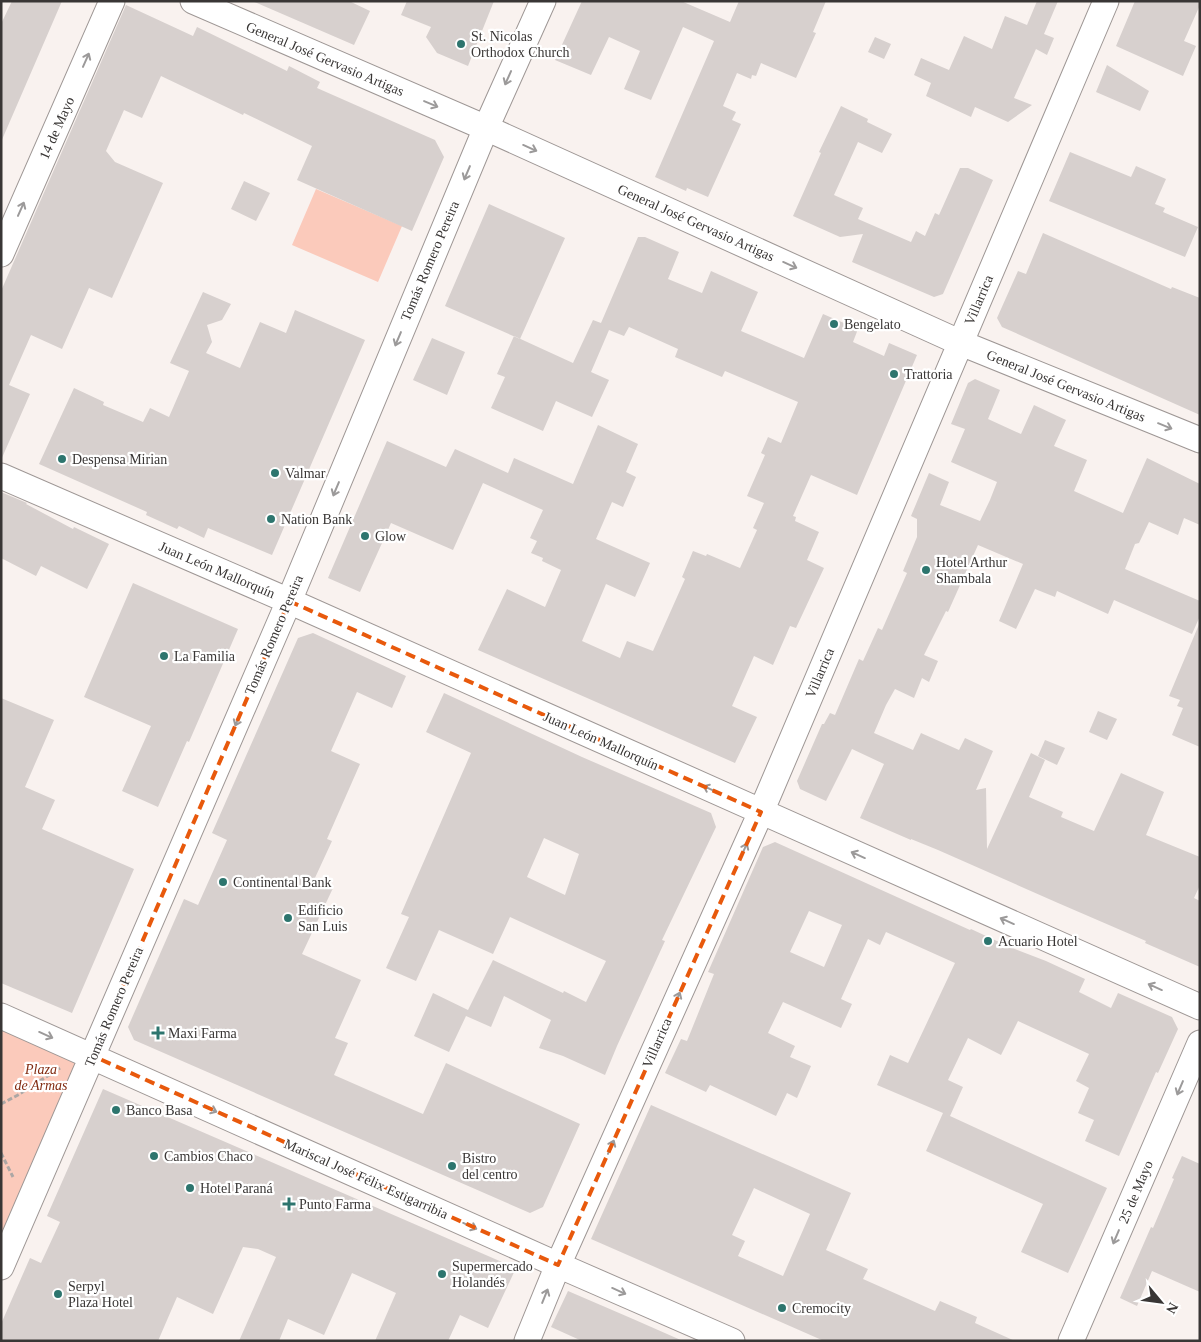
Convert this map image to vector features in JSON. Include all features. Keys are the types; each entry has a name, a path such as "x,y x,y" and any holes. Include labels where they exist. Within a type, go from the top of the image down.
{"street":[{"name":"14 de Mayo","path":"1,254 112,1"},
{"name":"General José Gervasio Artigas","path":"193,1 486,128 961,343 1200,440"},
{"name":"Tomás Romero Pereira","path":"1,1267 289,601 486,128 543,1"},
{"name":"Villarrica","path":"527,1341 558,1265 761,812 1106,1"},
{"name":"Juan León Mallorquín","path":"1,476 289,601 1200,1007"},
{"name":"Mariscal José Félix Estigarribia","path":"1,1016 732,1341"},
{"name":"25 de Mayo","path":"1071,1341 1200,1043"}],"path":[{"path":"1,1104 62,1066"},
{"path":"1,1153 16,1183"}],"highlighted area":[{"path":"289,601 761,812 558,1265 93,1056"}],"green space":[{"path":"316,189 402,226 378,282 292,245"},
{"name":"Plaza de Armas","path":"1,1016 93,1056 1,1267"}],"building":[{"path":"12,1 62,1 1,142 1,24"},
{"path":"252,1 349,1 370,11 354,45"},
{"path":"407,1 494,1 468,66 437,53 426,37 431,27 401,15"},
{"path":"582,1 681,1 730,22 739,1 826,1 813,32 816,33 796,78 761,63 756,76 752,75 751,79 737,73 723,106 736,112 732,120 741,124 708,197 687,188 686,191 655,177 714,41 683,27 651,100 624,89 640,51 609,37 591,75 555,60"},
{"path":"1037,1 1058,1 1044,34 1054,38 1047,55 1036,49 1014,98 1032,105 1008,122 975,107 971,117 926,96 931,83 914,75 921,58 949,70 964,36 992,49 1005,16 1027,25"},
{"path":"1135,1 1200,1 1184,41 1196,46 1183,76 1116,46"},
{"path":"126,5 193,36 197,27 287,71 289,66 320,82 317,88 435,140 444,157 412,231 297,180 312,146 161,76 142,118 124,110 106,151 115,162 163,183 112,298 89,288 62,349 31,335 9,385 30,394 1,460 1,291"},
{"path":"875,37 891,44 884,59 868,52"},
{"path":"1107,65 1149,91 1140,111 1096,92"},
{"path":"841,106 868,119 867,122 892,134 882,153 858,142 834,195 863,208 858,219 911,242 916,231 925,236 935,213 939,215 960,168 968,168 993,180 943,294 934,297 852,262 863,234 840,237 793,216 821,153 819,152"},
{"path":"1070,152 1131,177 1136,166 1166,179 1155,204 1165,208 1163,212 1198,227 1185,257 1049,201"},
{"path":"244,181 270,193 256,221 231,209"},
{"path":"489,204 565,238 520,339 445,306"},
{"path":"1043,233 1171,289 1172,287 1200,298 1200,415 1002,327 997,318 1018,271 1026,274"},
{"path":"638,237 645,237 679,252 668,279 702,293 711,271 758,292 741,331 804,358 823,314 858,329 853,342 884,356 889,343 917,355 857,495 811,475 793,516 796,517 795,521 819,532 807,560 824,568 796,628 790,626 773,665 754,656 732,706 757,717 735,763 478,650 507,589 545,607 561,570 542,561 543,558 531,553 537,541 530,538 543,510 483,483 453,550 391,523 360,592 328,578 387,441 446,467 455,449 508,473 514,458 573,484 598,425 638,444 626,472 636,477 623,507 612,502 596,539 650,563 635,597 606,584 582,641 620,658 627,641 653,651 685,579 682,577 693,551 706,556 707,554 740,568 757,530 753,528 764,503 747,496 765,455 761,453 768,437 781,443 798,402 725,371 722,377 675,357 678,349 629,327 624,336 609,330 591,372 609,380 592,417 556,401 543,431 491,408 505,377 497,374 514,336 573,363 593,320 601,323"},
{"path":"203,292 231,304 222,320 207,325 212,342 206,353 240,368 260,322 286,333 295,310 365,340 272,555 208,528 204,538 179,526 177,529 146,515 147,512 39,464 74,388 104,402 103,405 143,422 150,408 169,417 189,371 170,363"},
{"path":"432,338 465,352 447,395 413,380"},
{"path":"975,379 1000,390 988,419 1021,434 1034,405 1066,420 1054,446 1087,460 1074,491 1123,513 1147,458 1200,484 1200,525 1184,518 1178,535 1149,522 1139,543 1135,544 1125,569 1200,601 1200,616 1192,634 1114,600 1108,614 1057,591 1055,597 1035,589 1016,629 999,621 1023,564 978,545 948,612 946,611 924,655 938,661 929,682 922,678 914,698 895,689 874,733 913,750 921,733 959,750 965,738 993,751 976,790 986,788 987,849 1031,753 1045,760 1029,797 1063,812 1061,817 1094,831 1121,773 1164,792 1146,835 1200,857 1200,885 1194,898 1200,901 1200,967 1145,943 1146,941 860,818 884,764 852,749 826,801 800,789 797,781 822,724 824,724 830,713 835,715 859,659 863,661 878,628 882,630 907,573 903,571 917,537 917,519 911,516 929,473 949,482 940,505 980,521 990,500 997,482 951,462 965,429 951,424 968,383"},
{"path":"1,492 27,503 73,529 74,527 109,544 87,589 41,566 36,576 1,558"},
{"name":"La Familia","path":"133,583 238,629 189,742 187,741 158,807 122,791 151,726 84,697"},
{"path":"1200,622 1200,747 1172,735 1183,708 1177,706 1180,700 1169,696"},
{"path":"313,633 406,676 392,708 357,692 331,751 360,764 327,839 332,841 314,880 333,888 302,954 361,980 335,1038 348,1043 334,1075 423,1114 446,1063 580,1124 543,1207 530,1213 134,1040 128,1027 184,899 198,905 227,840 212,833 298,638"},
{"path":"444,693 582,757 711,813 716,827 662,940 665,941 605,1075 563,1056 539,1048 551,1020 504,996 491,1027 466,1016 449,1052 414,1036 433,993 468,1010 493,960 586,1002 606,961 510,917 493,954 439,930 416,981 386,968 409,917 401,914 471,753 426,732","holes":["544,838 579,854 565,895 527,877"]},
{"path":"1,698 54,720 25,787 55,800 42,829 134,869 72,1013 1,983"},
{"path":"1098,711 1117,719 1107,740 1089,732"},
{"path":"1045,740 1065,748 1057,765 1038,756"},
{"path":"775,842 970,930 1085,979 1079,992 1111,1008 1118,993 1172,1017 1178,1029 1158,1073 1156,1072 1119,1156 1085,1141 1094,1120 1078,1113 1089,1088 1076,1081 1089,1054 1018,1021 1001,1055 968,1038 948,1080 963,1087 950,1116 1107,1188 1068,1273 1021,1252 1043,1204 926,1151 943,1113 877,1085 890,1055 908,1063 955,963 886,932 880,945 868,939 841,999 852,1004 841,1028 783,1002 768,1033 795,1046 790,1057 811,1066 797,1098 787,1093 776,1116 710,1085 706,1092 665,1073 681,1039 687,1041 714,974 708,972 763,847","holes":["809,911 842,925 824,967 790,952"]},
{"path":"103,1089 516,1268 488,1328 460,1315 448,1341 375,1341 396,1293 352,1273 324,1335 288,1319 279,1341 239,1341 276,1257 258,1249 243,1247 213,1314 177,1297 158,1341 1,1341 1,1324 30,1258 41,1263 60,1222 47,1216"},
{"path":"651,1105 851,1193 826,1250 868,1269 863,1279 935,1311 940,1301 977,1317 975,1323 1015,1341 824,1341 591,1239","holes":["754,1188 810,1214 783,1276 738,1256 745,1241 732,1235"]},
{"path":"1182,1156 1200,1164 1200,1292 1152,1271 1137,1306 1120,1298 1151,1227 1153,1228"},
{"path":"568,1291 683,1341 582,1341 551,1327"}],"place":[{"name":"St. Nicolas Orthodox Church","path":"461,44"},
{"name":"Bengelato","path":"834,324"},
{"name":"Trattoria","path":"894,374"},
{"name":"Despensa Mirian","path":"62,459"},
{"name":"Valmar","path":"275,473"},
{"name":"Nation Bank","path":"271,519"},
{"name":"Glow","path":"365,536"},
{"name":"Hotel Arthur Shambala","path":"926,570"},
{"name":"La Familia","path":"164,656"},
{"name":"Continental Bank","path":"223,882"},
{"name":"Edificio San Luis","path":"288,918"},
{"name":"Acuario Hotel","path":"988,941"},
{"name":"Maxi Farma","path":"158,1033"},
{"name":"Banco Basa","path":"116,1110"},
{"name":"Cambios Chaco","path":"154,1156"},
{"name":"Bistro del centro","path":"452,1166"},
{"name":"Hotel Paraná","path":"190,1188"},
{"name":"Punto Farma","path":"289,1204"},
{"name":"Supermercado Holandés","path":"442,1274"},
{"name":"Serpyl Plaza Hotel","path":"58,1294"},
{"name":"Cremocity","path":"782,1308"}]}
